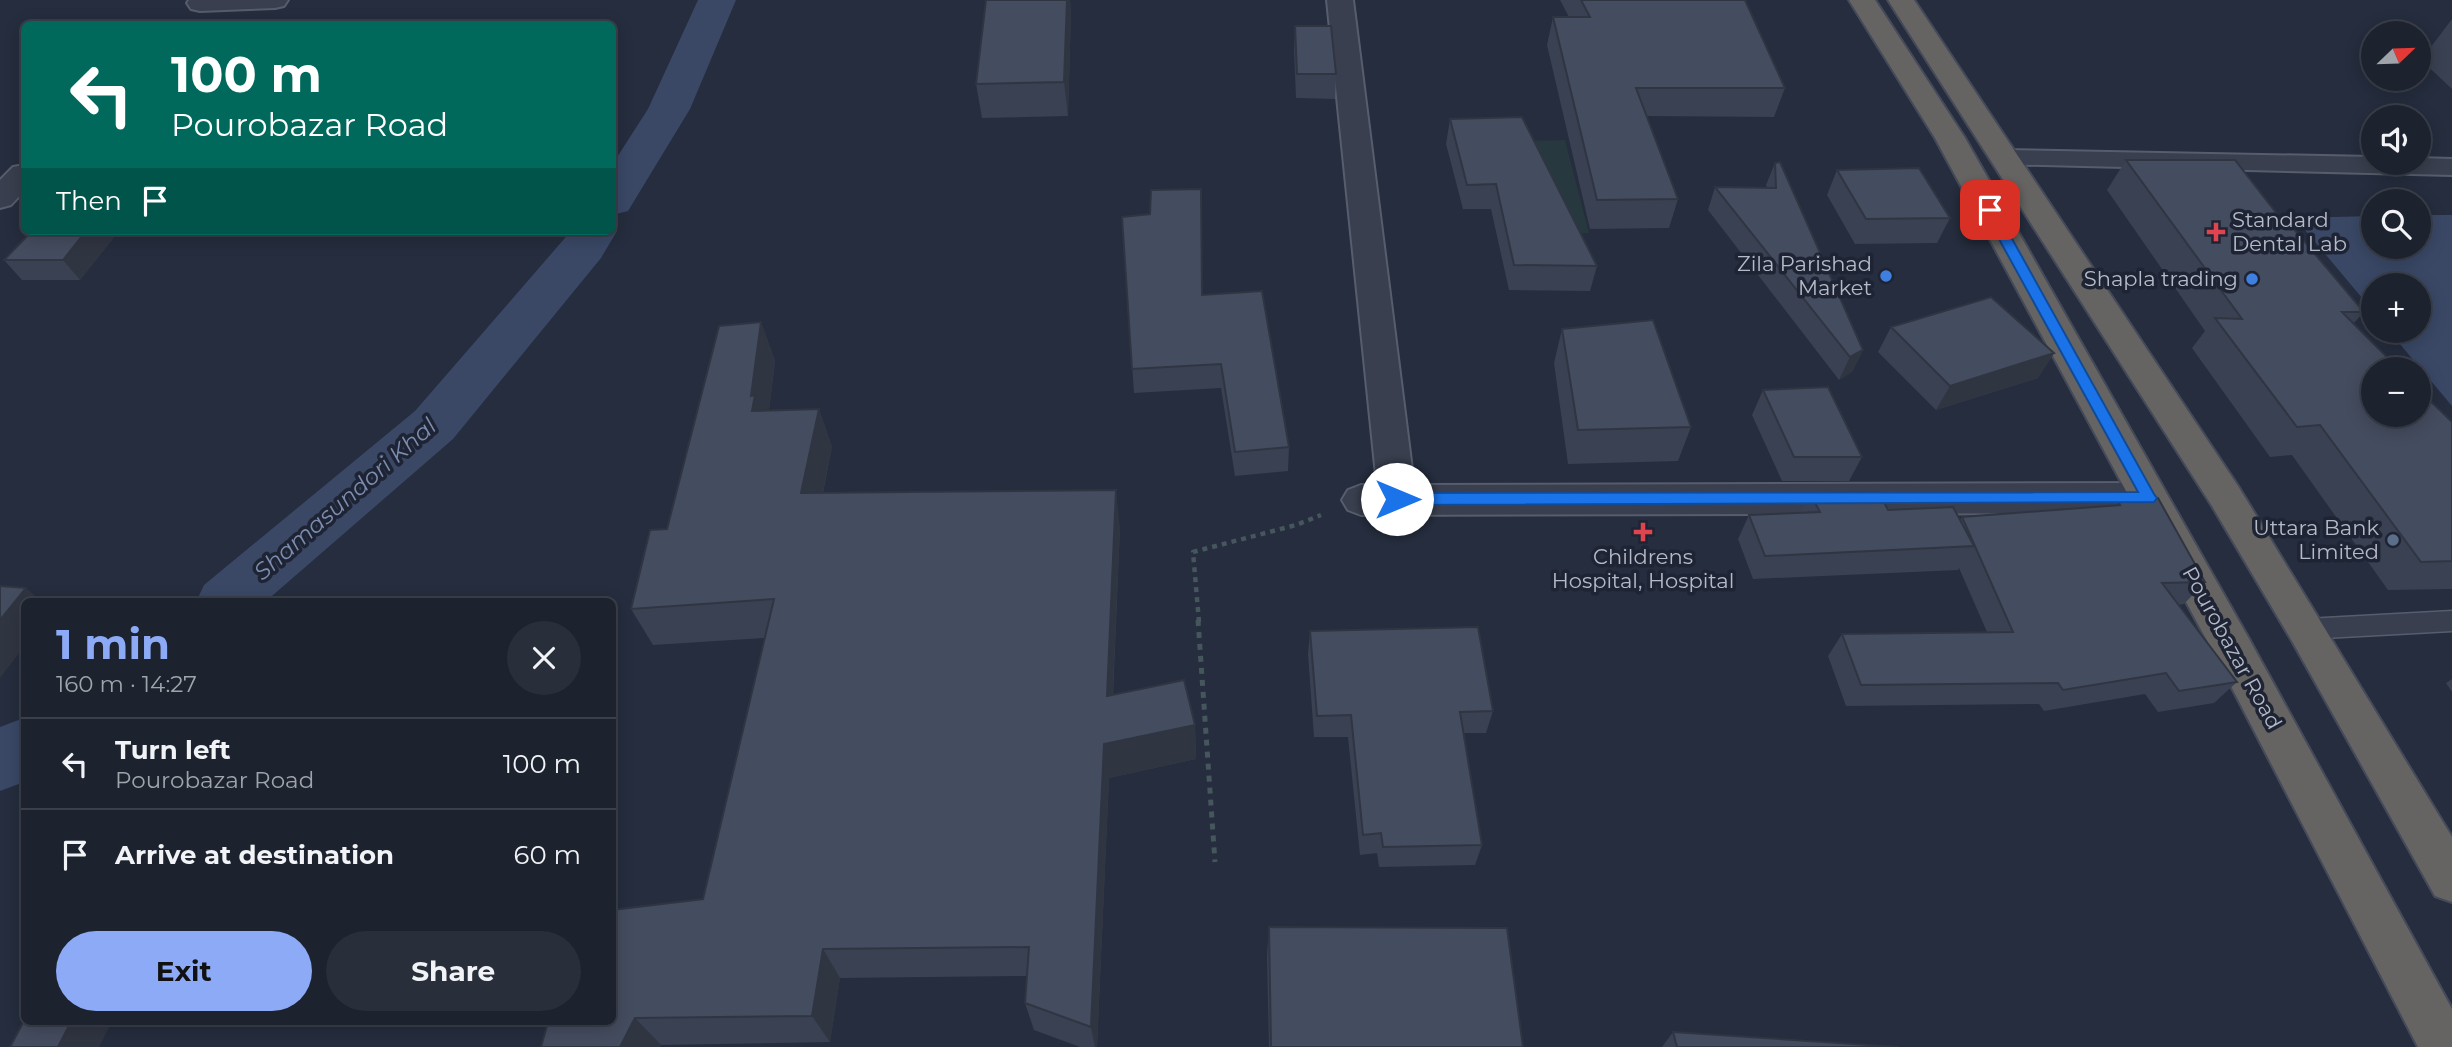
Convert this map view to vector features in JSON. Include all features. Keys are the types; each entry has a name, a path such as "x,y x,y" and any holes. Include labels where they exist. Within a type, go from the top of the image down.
{"highway":[{"name":"Pourobazar Road","path":"1862,0 1950,138 2233,649 2445,1047"},
{"path":"1901,0 2225,496 2452,880"}],"street":[{"path":"195,7 275,0"},
{"path":"1340,0 1379,500 2149,498"},
{"path":"2005,158 2452,167"},
{"path":"0,198 21,177"}],"lane":[{"path":"2306,629 2452,621"}],"path":[{"path":"1215,862 1193,552 1379,500"}],"shaded area":[{"path":"1565,140 1589,233 1543,233 1520,141"}],"water":[{"path":"2431,215 2452,215 2452,406 2431,381 2431,357 2411,357 2399,343 2431,343 2431,273 2361,273 2361,297 2295,218 2361,216 2361,259 2431,259"}],"building":[{"path":"986,0 1067,0 1064,82 976,84"},
{"path":"1581,0 1745,0 1785,88 1636,88 1678,199 1597,200 1553,17 1590,17"},
{"path":"1295,26 1331,26 1336,74 1297,74"},
{"path":"1522,117 1597,266 1514,265 1496,184 1467,185 1450,119"},
{"path":"2126,160 2235,160 2288,228 2293,228 2361,308 2361,312 2342,312 2361,331 2361,343 2373,343 2387,357 2361,357 2361,427 2431,427 2431,402 2452,422 2452,561 2421,562 2320,425 2297,427 2215,318 2242,319"},
{"path":"1780,162 1863,350 1850,357 1715,187 1776,188 1775,163"},
{"path":"1919,168 1950,218 1866,219 1837,170"},
{"path":"1201,189 1202,295 1262,291 1289,447 1235,452 1221,364 1132,369 1122,217 1150,214 1151,190"},
{"path":"28,235 83,235 63,260 4,260"},
{"path":"1991,297 2054,353 1950,386 1891,327"},
{"path":"1653,320 1691,427 1578,430 1562,329"},
{"path":"761,322 751,396 755,395 752,411 819,409 801,493 1116,490 1107,696 1184,680 1195,725 1104,744 1091,1027 1025,1003 1029,947 823,949 812,1016 635,1018 620,1047 541,1047 547,1025 616,1025 616,910 703,899 774,599 631,609 650,530 667,529 719,326"},
{"path":"1828,387 1862,457 1794,457 1763,390"},
{"path":"1879,492 1888,510 1953,507 1974,546 1765,556 1749,515 1820,512 1810,493"},
{"path":"2158,498 2205,582 2162,583 2237,682 2179,691 2166,673 2063,690 2058,683 1861,685 1842,634 2013,632 1962,517 2120,505 2117,499"},
{"path":"0,586 26,588 0,620"},
{"path":"1478,627 1493,711 1460,712 1482,845 1383,847 1381,833 1363,835 1351,715 1317,716 1310,631"},
{"path":"1269,927 1507,928 1523,1047 1271,1047"},
{"path":"22,1025 69,1025 58,1047 10,1047"},
{"path":"1673,1032 1899,1047 1677,1047"}],"waterway":[{"name":"Shamasundori Khal","path":"616,195 669,109 717,0"},
{"name":"Shamasundori Khal","path":"230,598 434,425 592,235"},
{"name":"Shamasundori Khal","path":"0,763 21,748"}],"place":[{"name":"Standard Dental Lab","path":"2216,232"},
{"name":"Zila Parishad Market","path":"1886,276"},
{"name":"Shapla trading","path":"2252,279"},
{"name":"Childrens Hospital, Hospital","path":"1643,532"},
{"name":"Uttara Bank Limited","path":"2393,540"}],"route":[{"path":"1397,499 2149,498 1990,210"}]}
